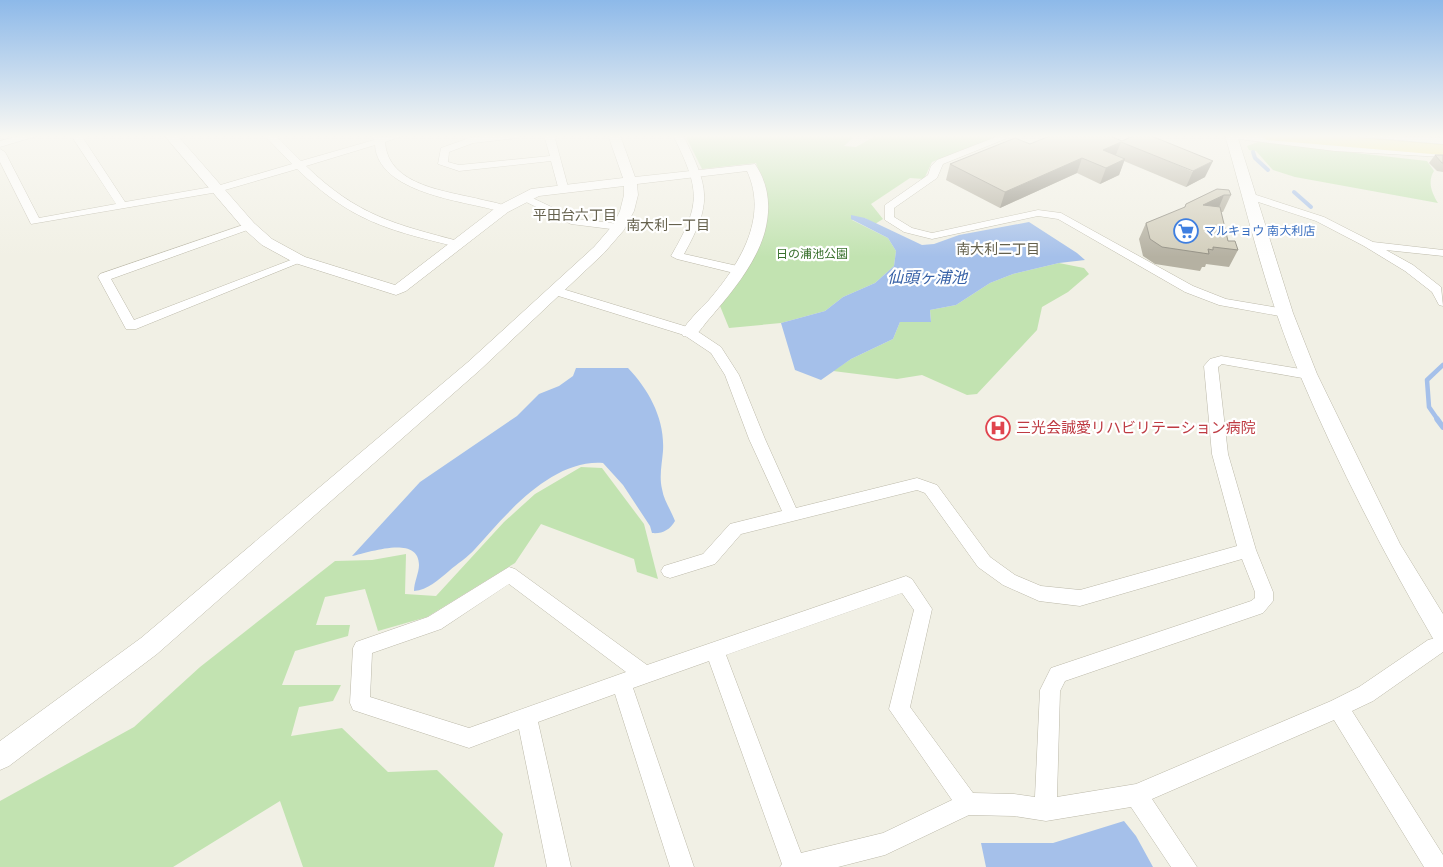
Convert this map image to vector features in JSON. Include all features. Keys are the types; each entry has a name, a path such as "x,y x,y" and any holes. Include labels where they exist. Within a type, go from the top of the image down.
{"street":[{"path":"12,175 35,222 218,190 266,175"},
{"path":"102,175 123,207"},
{"path":"205,175 250,226 267,242 300,260 396,290 503,209 536,192 563,187 676,175"},
{"path":"313,175 355,210 388,225 458,244"},
{"path":"399,175 408,182 503,209"},
{"path":"559,175 563,187"},
{"path":"0,757 149,646 474,366 556,291 599,250 619,227 627,211 630,195 628,175"},
{"path":"697,175 702,204 692,231 678,256 738,270"},
{"path":"690,332 749,255 761,220 761,191 755,175"},
{"path":"933,175 889,207 888,218 908,230 932,236 1038,213 1051,213 1061,216 1197,292 1224,302 1285,313"},
{"path":"1241,175 1285,313 1308,374 1392,549 1443,635"},
{"path":"1247,195 1320,219 1368,244 1409,268 1437,290 1443,302"},
{"path":"524,197 575,222 619,227"},
{"path":"250,226 104,278 131,326 300,260"},
{"path":"1368,244 1443,253"},
{"path":"556,291 690,332 704,340 725,361 792,516"},
{"path":"1046,810 1050,690 1058,674 1257,607 1264,602 1264,592 1247,550 1220,454 1211,366 1221,360 1308,374"},
{"path":"670,571 709,559 736,530 917,484 924,485 930,489 984,562 996,572 1023,588 1059,597 1080,598 1247,550"},
{"path":"643,674 509,574 434,623 363,648 360,703 469,738 622,684 643,674 906,584 923,609 899,709 968,804"},
{"path":"715,650 793,867 885,844 968,804 1014,805 1046,810 1136,795 1338,708 1366,694 1435,646 1443,644"},
{"path":"622,684 682,867"},
{"path":"1338,708 1437,867"},
{"path":"527,716 559,867"},
{"path":"1136,795 1185,867"}],"green space":[{"name":"日の浦池公園","path":"761,175 926,175 924,179 910,178 871,204 883,219 875,224 865,218 852,220 888,238 896,251 894,266 875,283 843,297 825,311 781,323 729,328 720,306 744,272 766,189"},
{"path":"1290,175 1432,175 1432,191 1438,203"},
{"path":"1059,263 1084,268 1089,274 1068,292 1042,307 1037,330 977,394 967,395 922,375 897,379 833,371 851,359 893,339 900,322 931,321 930,310 956,305 990,283 1013,274"},
{"path":"581,467 602,468 644,524 658,579 637,572 634,559 541,524 515,563 427,617 378,631 365,589 325,597 316,625 350,625 348,636 295,651 282,685 341,685 333,701 299,707 291,736 342,728 388,772 437,770 503,834 494,867 303,867 280,801 173,867 0,867 0,801 134,727 200,667 335,561 372,560 406,554 405,594 436,596 504,522 535,494"}],"water":[{"name":"仙頭ヶ浦池","path":"851,215 865,218 922,245 934,244 959,235 1029,222 1085,260 1059,263 1013,274 990,283 956,305 930,310 931,322 900,322 893,339 851,359 821,380 795,370 781,323 825,311 843,297 875,283 894,266 896,251 888,238 851,219"},
{"path":"576,368 628,368 649,395 658,416 663,439 662,489 664,498 675,521 668,529 659,533 652,533 650,526 623,485 603,463 584,464 548,479 532,491 501,520 469,555 424,589 414,591 419,565 417,556 411,550 402,548 380,549 352,556 420,482 517,416 539,394 559,386 573,376"},
{"path":"1124,821 1136,836 1153,867 986,867 981,843 1053,843"}],"building":[{"path":"973,175 1042,175 1005,192"},
{"path":"1217,189 1229,190 1231,195 1224,195 1203,205 1220,207 1228,241 1235,241 1238,250 1213,247 1213,250 1208,249 1209,254 1162,247 1150,239 1146,223 1185,207 1186,204"}],"waterway":[{"path":"1294,192 1311,207"},
{"path":"1438,420 1429,407 1427,380 1443,365"},
{"path":"1437,419 1443,427"}],"place":[{"name":"マルキョウ 南大利店","path":"1186,231"},
{"name":"三光会誠愛リハビリテーション病院","path":"998,428"}],"district":[{"name":"平田台六丁目","path":"575,215"},
{"name":"南大利一丁目","path":"668,225"},
{"name":"南大利二丁目","path":"998,249"}]}
